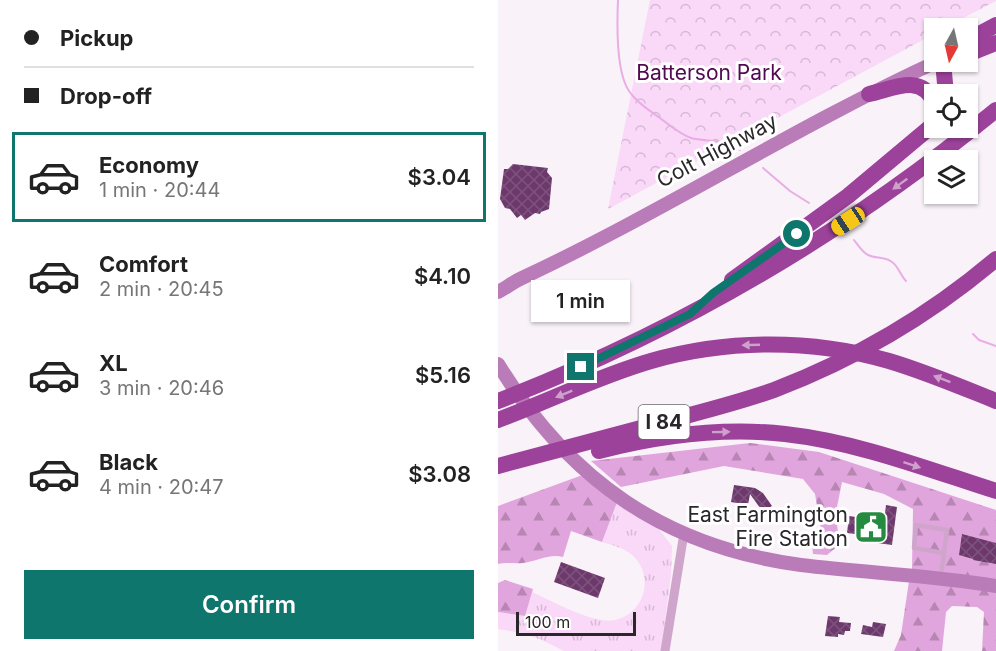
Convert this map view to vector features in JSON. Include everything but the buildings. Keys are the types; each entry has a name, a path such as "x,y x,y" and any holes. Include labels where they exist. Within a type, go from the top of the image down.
{"highway":[{"path":"978,35 996,25"},
{"path":"978,50 996,43"},
{"path":"869,94 914,84 924,90"},
{"path":"498,401 597,360 690,314 772,269 858,214 924,167 996,110"},
{"path":"690,314 713,293 848,196 924,133"},
{"name":"I 84","path":"498,467 739,402 826,368 891,334 935,306 996,259"},
{"path":"935,306 996,270"},
{"path":"498,420 648,362 694,351 745,345 796,345 857,353 908,367 996,401"},
{"path":"498,467 566,458 673,436 719,432 760,432 850,446 996,491"}],"main road":[{"name":"Colt Highway","path":"498,292 587,247 869,94 924,68"},
{"name":"Colt Highway","path":"498,284 519,280"},
{"path":"502,369 547,432 588,473 633,507 684,533 724,548 781,561 996,586"}],"street":[{"path":"665,651 684,533"}],"lane":[{"path":"941,579 947,530 916,525 914,548 944,553"}],"green space":[{"name":"Batterson Park","path":"650,0 996,0 963,18 924,18 924,39 608,209"},
{"path":"750,443 819,452 996,510 996,580 912,569 913,509 884,494 842,482 836,512 839,545 827,555 813,554 812,545 822,535 815,494 803,479 724,466 621,487 591,461"},
{"path":"588,473 619,497 602,542 571,531 563,557 553,556 523,563 498,564 498,506"},
{"path":"619,497 647,514 672,546 671,575 661,651 564,651 521,633 498,629 498,612 525,616 532,592 585,616 607,621 626,616 634,610 644,592 643,572 631,554 602,542"},
{"path":"505,580 533,589 525,616 498,612 498,583"},
{"path":"909,581 996,586 996,651 982,651 984,612 977,607 952,606 946,612 942,651 894,651 901,635"}],"waterway":[{"path":"618,0 620,60 625,83 632,95 647,109 687,136 722,142 740,150"},
{"path":"763,168 790,191 809,203"},
{"path":"854,240 868,255 892,262 906,281"},
{"path":"973,334 979,340 996,346"}],"place":[{"name":"East Farmington Fire Station","path":"871,527"}],"route":[{"path":"581,367 690,314 713,293 797,234"}]}
